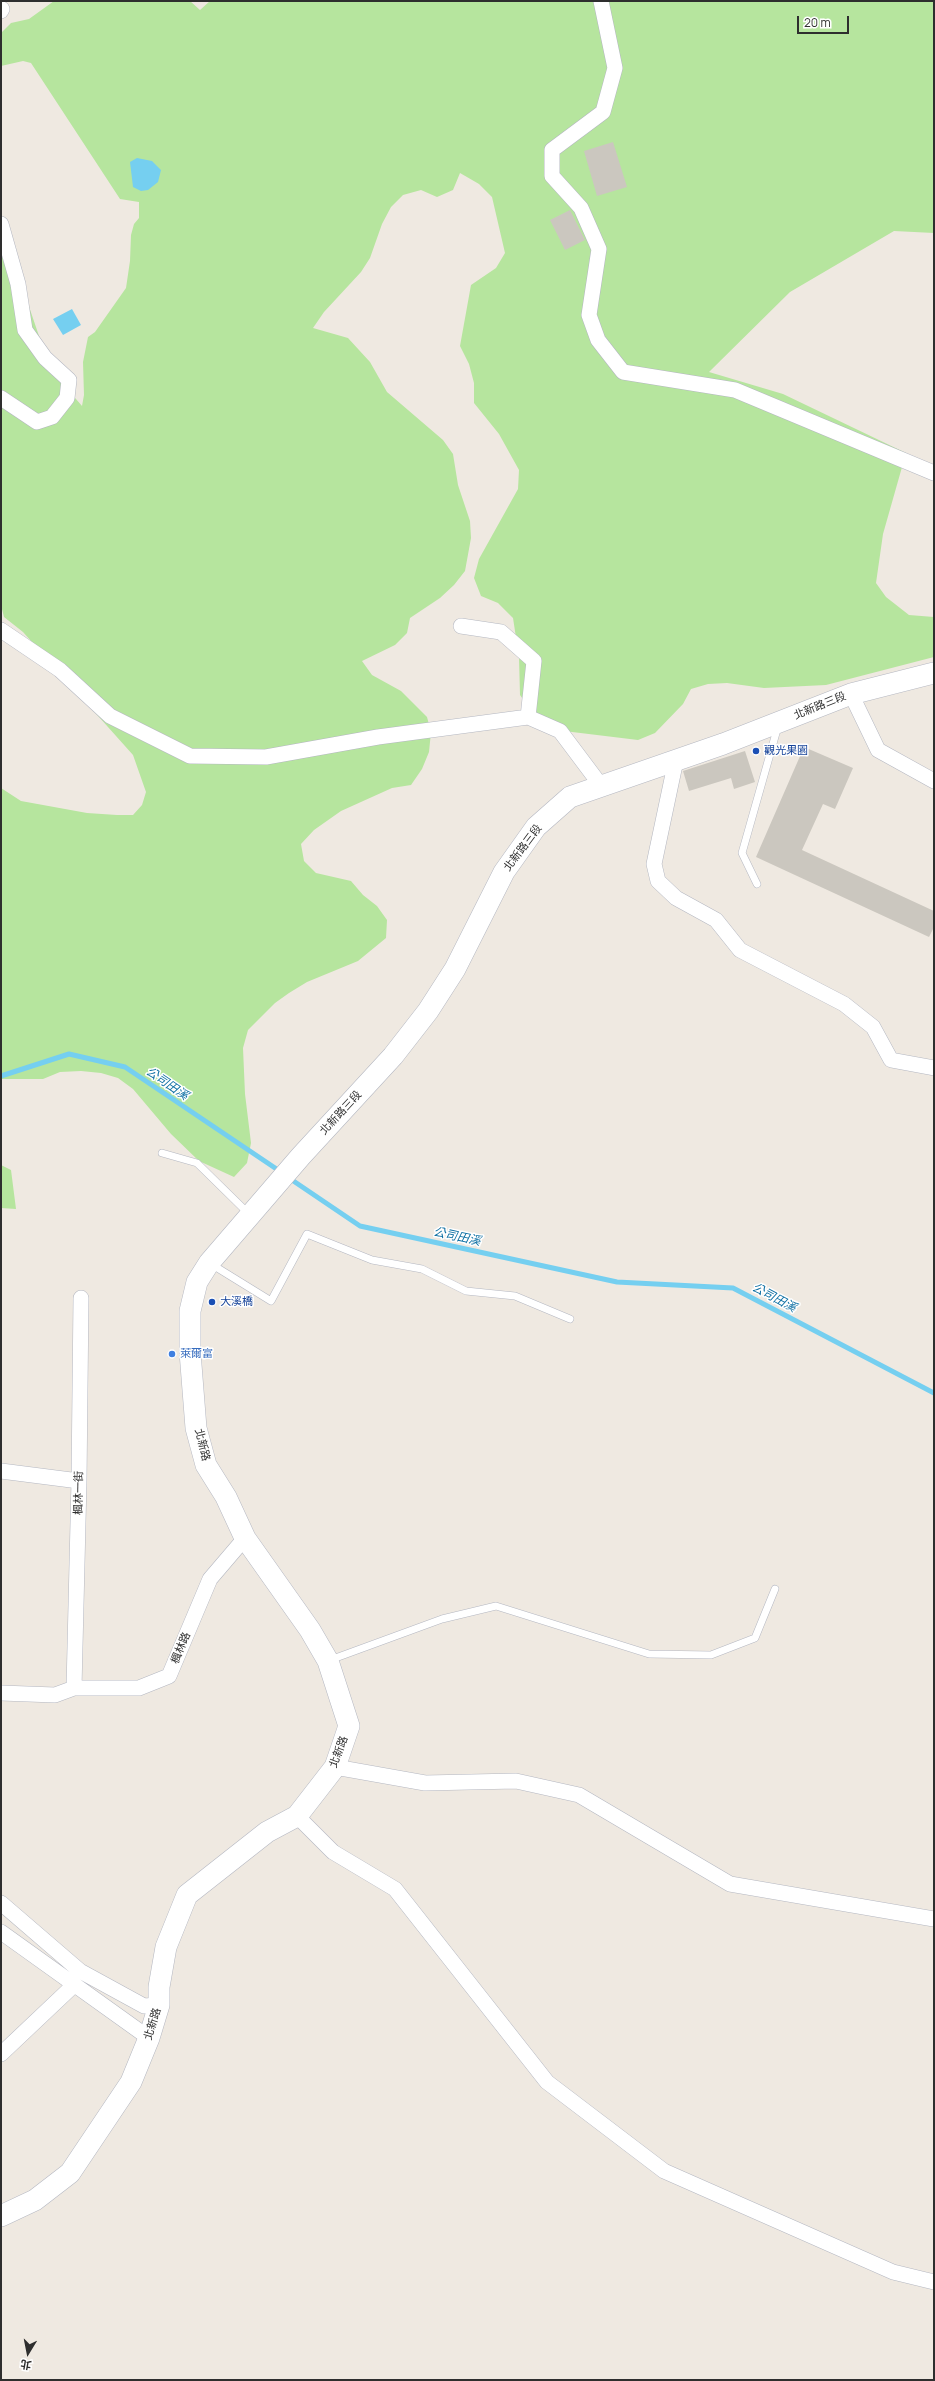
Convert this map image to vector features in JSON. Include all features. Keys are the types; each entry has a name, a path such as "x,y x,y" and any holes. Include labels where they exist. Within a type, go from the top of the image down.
{"main road":[{"name":"北新路三段","path":"268,1195 301,1156 393,1056 428,1011 455,969 504,872 536,827 570,797 676,760 851,694 934,673"},
{"name":"北新路","path":"1,2216 36,2200 70,2173 131,2082 149,2038 159,2005 166,1947 187,1895 267,1832 297,1816 335,1767 349,1726 328,1661 310,1630 245,1538 226,1497 206,1465 196,1428 190,1352 190,1311 197,1282 209,1263 268,1195"}],"street":[{"path":"602,1 615,68 602,112 552,150 552,176 581,208 599,250 589,315 598,340 623,372 735,390 934,473"},
{"path":"1,224 18,284 25,330 45,358 69,380 67,398 52,417 37,422 1,398"},
{"path":"461,626 500,632 534,661 528,717"},
{"path":"1,630 60,670 110,716 190,756 266,756 378,737 528,717 560,732 602,786"},
{"path":"851,694 878,750 934,781"},
{"path":"676,760 654,864 658,881 676,898 716,920 740,950 844,1004 873,1027 891,1060 934,1068"},
{"name":"楓林一街","path":"74,1688 79,1481 81,1298"},
{"path":"1,1471 79,1481"},
{"name":"楓林路","path":"1,1693 55,1695 74,1688 140,1688 169,1676 210,1579 245,1538"},
{"path":"335,1767 425,1783 516,1781 579,1794 730,1884 934,1919"},
{"path":"297,1816 333,1852 395,1888 547,2082 664,2172 893,2272 934,2282"},
{"path":"1,1903 80,1971 144,2006 159,2005"},
{"path":"1,1932 149,2038"},
{"path":"1,2054 74,1985"}],"lane":[{"path":"757,884 742,853 779,722"},
{"path":"162,1153 197,1163 251,1215"},
{"path":"209,1263 271,1301 307,1234 372,1260 422,1269 466,1291 515,1296 570,1319"},
{"path":"328,1661 442,1619 496,1606 649,1654 711,1655 755,1638 775,1589"}],"green space":[{"path":"54,1 190,1 200,10 210,1 934,2 934,233 894,231 790,292 709,372 783,394 906,453 883,534 876,583 886,597 909,615 934,617 934,657 826,685 764,688 727,683 708,684 691,689 683,704 655,733 638,740 564,731 531,711 520,695 519,657 513,618 498,603 481,596 474,578 479,559 518,489 519,470 499,434 474,403 474,383 469,364 460,346 471,285 496,268 505,253 492,197 479,184 460,173 453,190 437,197 421,190 403,195 391,207 382,224 370,258 361,272 324,312 313,328 348,338 370,362 387,392 443,440 453,454 458,485 470,521 471,538 465,571 454,585 440,598 410,618 407,633 395,645 362,661 372,675 401,691 427,717 431,732 429,752 422,769 411,785 392,788 341,811 314,830 301,844 304,861 316,873 351,881 363,895 377,906 387,920 386,938 358,961 307,982 289,993 275,1003 248,1030 243,1048 245,1094 251,1143 247,1163 234,1177 199,1161 171,1134 133,1089 118,1078 101,1073 81,1071 60,1072 43,1079 1,1079 1,788 21,801 87,813 117,815 133,815 142,805 146,792 133,755 23,632 4,617 1,605 1,224 39,336 64,385 82,406 84,395 83,362 88,337 95,332 126,288 130,261 131,235 134,224 139,218 139,202 120,199 31,63 23,61 1,66 1,33 11,23 29,19"},
{"path":"1,1165 11,1170 16,1209 1,1208"}],"water":[{"path":"137,158 152,161 161,170 158,182 148,190 141,191 133,187 130,162"},
{"path":"72,309 81,325 63,335 53,319"}],"building":[{"path":"613,142 627,187 597,196 584,151"},
{"path":"570,210 585,240 565,250 550,220"},
{"path":"804,747 853,768 835,809 823,804 802,850 934,911 934,927 929,937 756,857"},
{"path":"745,751 755,782 734,789 731,778 689,791 683,771"}],"waterway":[{"name":"公司田溪","path":"1,1076 69,1054 125,1067 281,1172"},
{"name":"公司田溪","path":"289,1178 360,1226 617,1282 733,1288 934,1393"}],"place":[{"name":"觀光果園","path":"756,751"},
{"name":"大溪橋","path":"212,1302"},
{"name":"萊爾富","path":"172,1354"}]}
